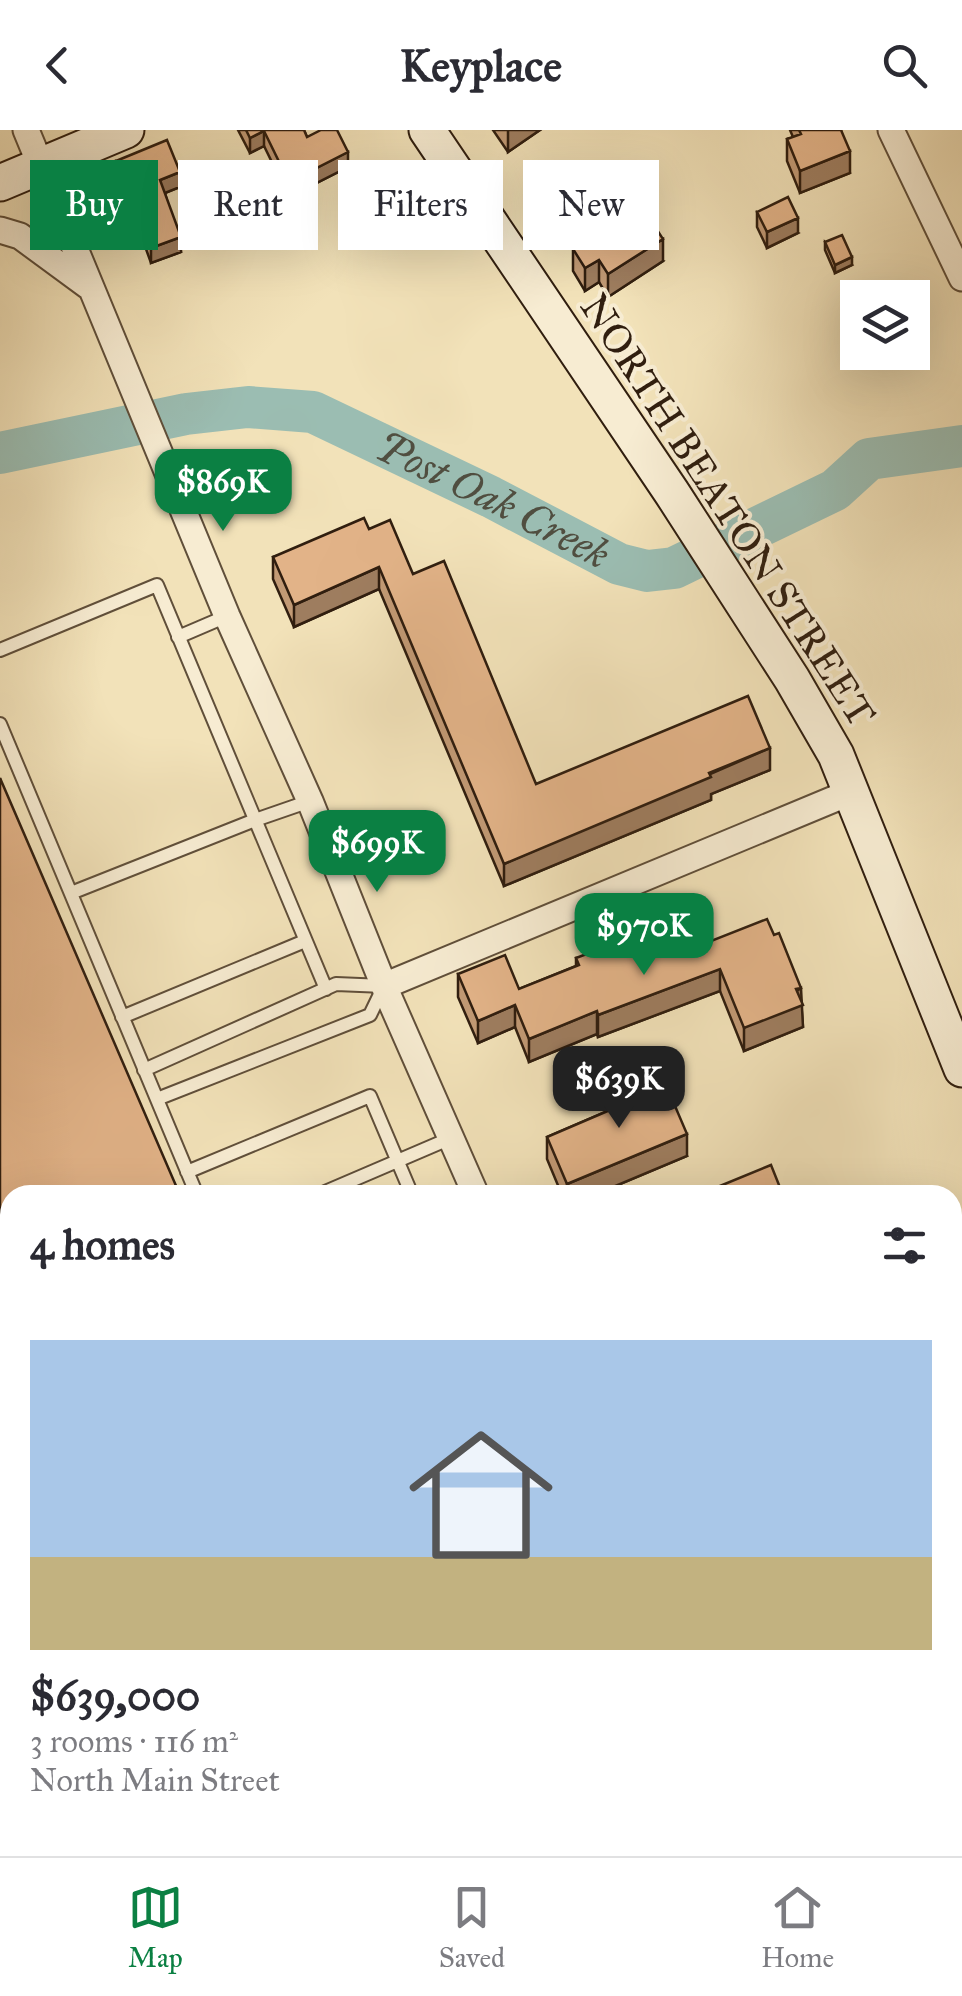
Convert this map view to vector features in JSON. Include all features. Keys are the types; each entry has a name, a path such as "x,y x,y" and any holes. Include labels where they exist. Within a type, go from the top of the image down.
{"main road":[{"path":"56,160 126,130"},
{"name":"NORTH BEATON STREET","path":"428,130 672,494 792,679 836,755 962,1069"},
{"path":"0,183 30,171"}],"street":[{"path":"26,130 39,160"},
{"path":"891,130 962,278"},
{"path":"0,230 20,236 90,288"},
{"path":"75,250 227,616 310,801 384,986 472,1185"},
{"path":"384,986 851,792"}],"lane":[{"path":"0,650 157,585 326,989"},
{"path":"178,637 227,616"},
{"path":"0,724 193,1185"},
{"path":"71,893 310,801"},
{"path":"122,1017 306,942"},
{"path":"144,1070 336,984 384,986 370,1015 157,1100"},
{"path":"187,1172 370,1096 408,1185"},
{"path":"341,1185 451,1138"}],"building":[{"path":"246,130 304,130 307,137 321,130 337,130 348,152 318,167 318,160 278,160 264,131 250,138"},
{"path":"799,130 841,130 850,151 800,171 787,139 801,134"},
{"path":"167,140 178,173 160,180 178,238 158,245 158,160 118,160"},
{"path":"788,197 798,218 767,232 757,212"},
{"path":"842,235 852,257 835,265 825,242"},
{"path":"574,250 646,250 608,274 599,260 585,268"},
{"path":"364,518 369,529 390,520 413,574 444,561 536,784 748,696 770,748 504,864 379,567 294,605 273,557"},
{"path":"0,778 176,1185 0,1185"},
{"path":"679,919 691,949 767,919 774,935 779,933 801,988 796,989 803,1005 744,1028 720,969 529,1039 515,1005 478,1021 458,974 505,955 519,989 579,965 576,958"},
{"path":"660,1071 687,1134 567,1184 547,1137 638,1098 631,1082"},
{"path":"771,1165 779,1185 722,1185"}],"waterway":[{"name":"Post Oak Creek","path":"0,453 186,414 248,407 313,412 491,497 619,564 647,571 674,568 835,490 869,459 962,446"}]}
